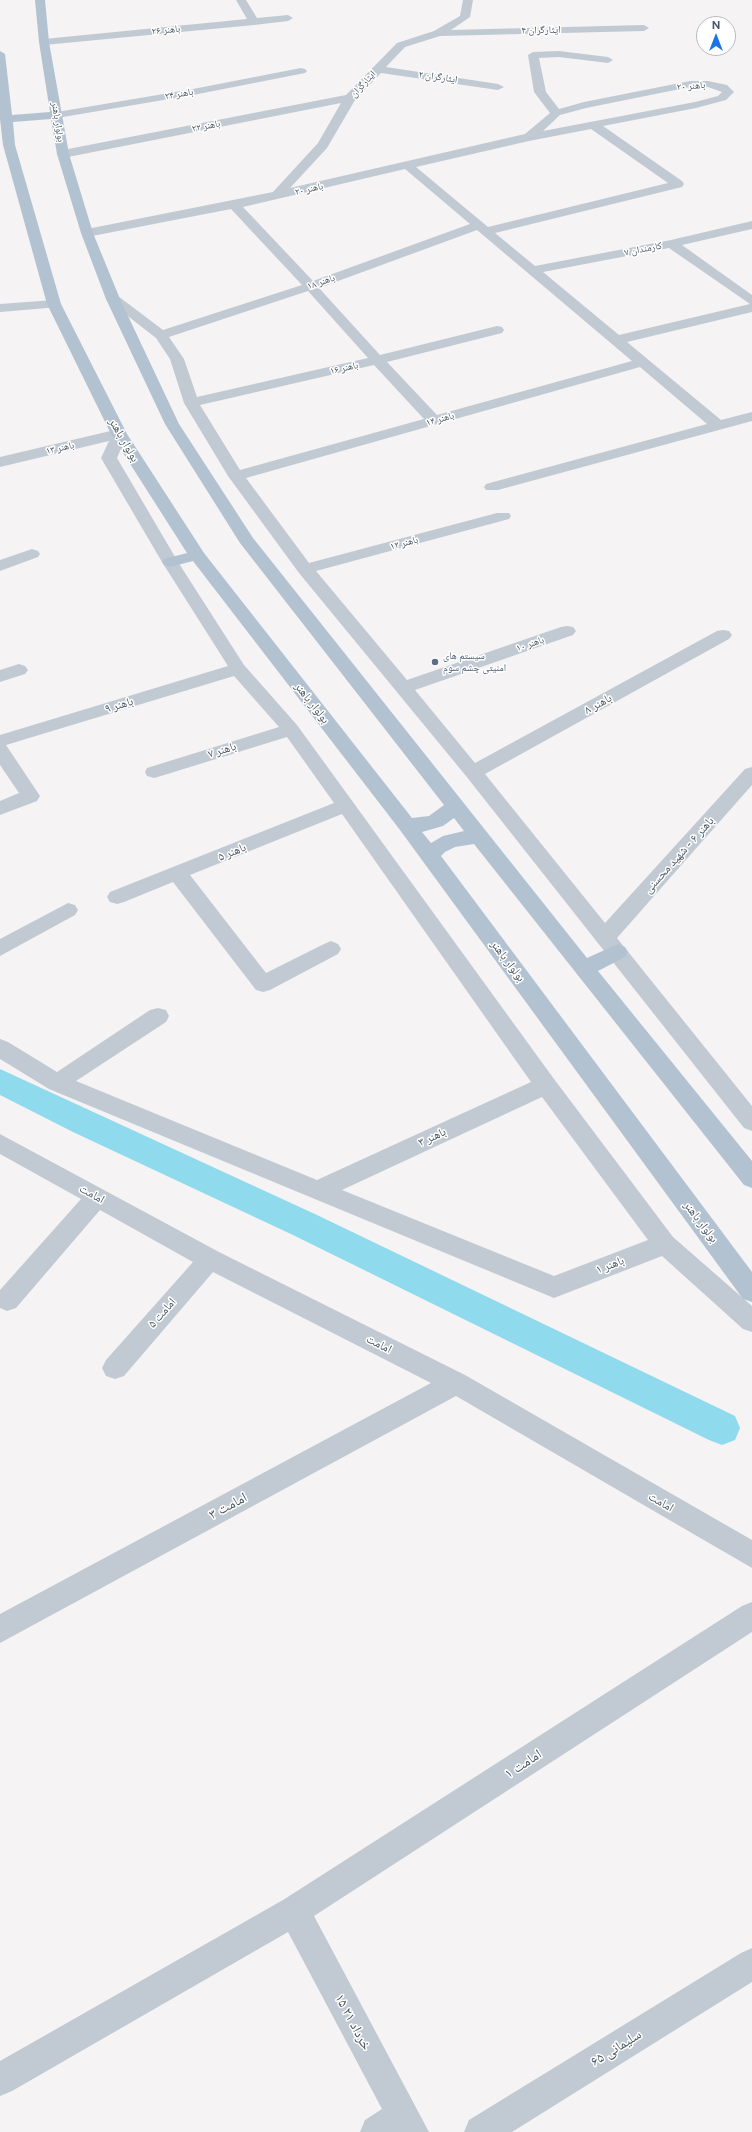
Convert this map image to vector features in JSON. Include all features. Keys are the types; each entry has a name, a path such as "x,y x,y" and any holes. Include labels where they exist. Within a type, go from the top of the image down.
{"main road":[{"name":"بولوار باهنر","path":"40,0 44,42 63,154 87,233 113,299 172,424 246,540 479,837 752,1178"},
{"name":"بولوار باهنر","path":"0,54 6,119 5,146 54,304 119,434 197,555 407,824 752,1291"},
{"path":"6,119 57,115"},
{"path":"170,562 197,555"},
{"path":"407,824 422,824 436,821 447,814 454,805"},
{"path":"430,856 438,847 450,841 479,837"},
{"path":"585,968 618,952"}],"street":[{"path":"241,0 254,22"},
{"name":"ایثارگران","path":"276,196 324,145 350,98 378,68 402,45 438,33 466,17 468,0"},
{"name":"باهنر ۲۶","path":"44,42 288,18"},
{"name":"ایثارگران ۴","path":"438,33 644,28"},
{"path":"556,113 540,92 533,55 559,54 608,60"},
{"name":"ایثارگران ۲","path":"378,68 498,86"},
{"name":"باهنر ۲۴","path":"57,115 193,92 301,71"},
{"name":"باهنر ۲۰","path":"87,233 234,206 529,137 716,100 722,98 728,92 723,87 708,84 690,84 584,105 556,113 529,137"},
{"name":"باهنر ۲۲","path":"63,154 350,98"},
{"name":"باهنر ۱۸","path":"161,335 483,228 678,184 593,125"},
{"path":"408,166 718,425"},
{"path":"234,206 350,328 377,360 434,420"},
{"name":"کارمندان ۷","path":"532,270 671,244 752,225"},
{"path":"671,244 752,301"},
{"path":"113,299 161,335 177,359 191,403 236,476 305,569 606,936 752,1122"},
{"path":"0,308 54,304"},
{"path":"618,340 752,308"},
{"name":"باهنر ۱۶","path":"191,403 377,360 497,330"},
{"name":"باهنر ۱۴","path":"236,476 643,362"},
{"path":"492,487 752,416"},
{"path":"119,434 109,458 170,562 238,669 291,729 546,1085 665,1244 752,1321"},
{"name":"باهنر ۱۳","path":"0,462 119,434"},
{"name":"باهنر ۱۲","path":"305,569 503,516"},
{"path":"0,566 32,554"},
{"name":"باهنر ۱۰","path":"403,688 568,631"},
{"name":"باهنر ۸","path":"473,772 723,635"},
{"name":"باهنر ۹","path":"0,741 238,669"},
{"path":"0,676 19,670"},
{"name":"باهنر ۷","path":"154,772 291,729"},
{"path":"0,750 30,796 0,808"},
{"name":"باهنر ۶ - شهید محسنی","path":"606,936 746,792 752,773"},
{"name":"باهنر ۵","path":"117,897 178,874 346,805"},
{"path":"178,874 264,984 331,950"},
{"path":"0,948 68,910"},
{"path":"57,1082 158,1016"},
{"path":"0,1048 57,1082 318,1190"},
{"name":"باهنر ۳","path":"318,1190 546,1085"},
{"name":"امامت","path":"0,1143 210,1259 456,1383 752,1555"},
{"name":"باهنر ۱","path":"318,1190 554,1287 665,1244"},
{"path":"7,1300 97,1197"},
{"name":"امامت ۵","path":"115,1368 210,1259"},
{"name":"امامت ۳","path":"0,1629 456,1383"},
{"name":"امامت ۱","path":"0,2079 294,1912 752,1616"},
{"name":"۱۵ خرداد ۲١","path":"294,1912 398,2126"},
{"name":"سلیمانی ۶۵","path":"481,2132 752,1964"}],"waterway":[{"path":"0,1081 84,1123 305,1225 722,1428"}],"place":[{"name":"سیستم های امنیتی چشم سوم","path":"435,662"}]}
